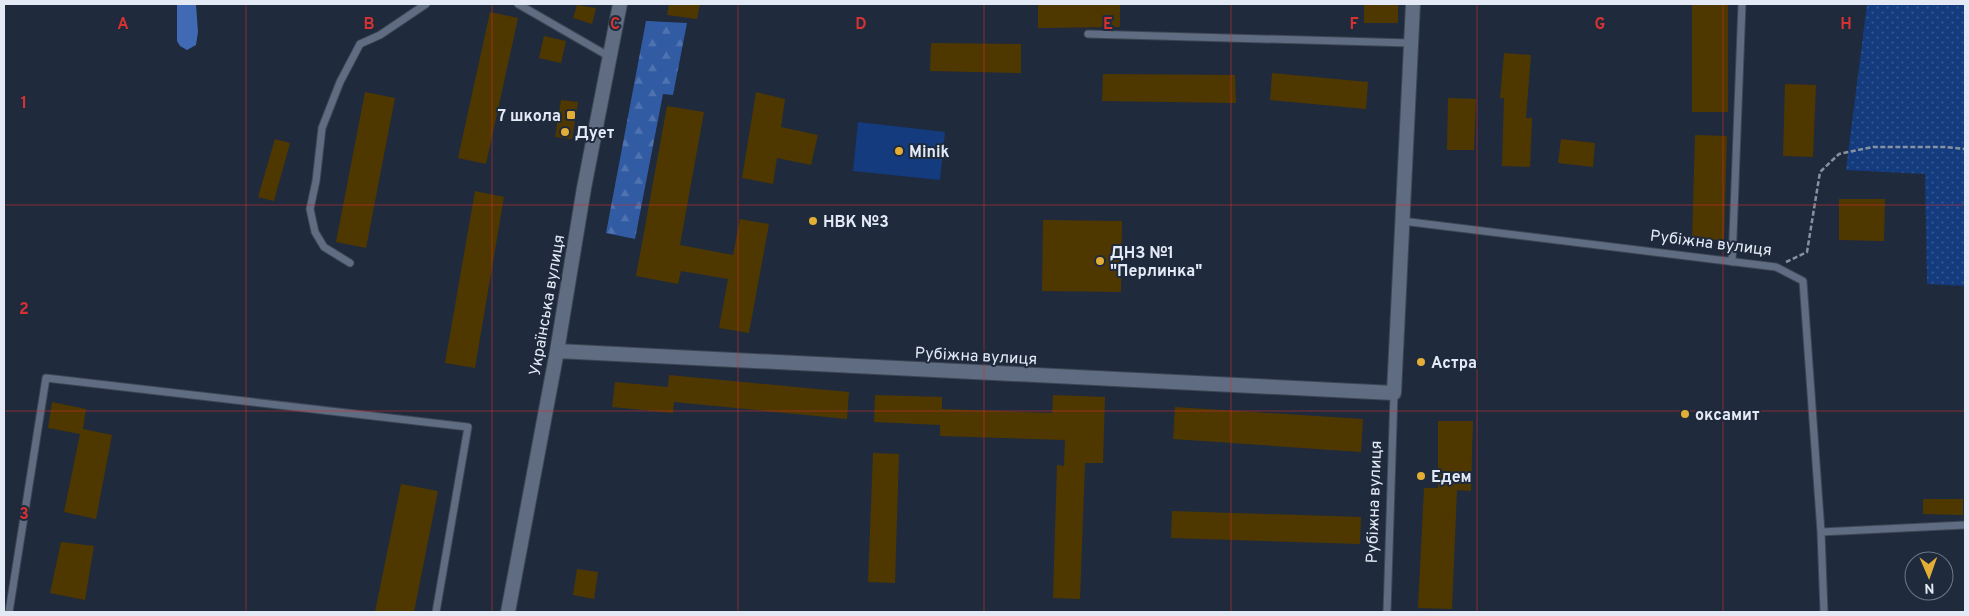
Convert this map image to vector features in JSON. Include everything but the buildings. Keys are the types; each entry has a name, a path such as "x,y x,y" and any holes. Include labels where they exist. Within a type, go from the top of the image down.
{"street":[{"name":"Українська вулиця","path":"508,612 584,188 620,4"},
{"name":"Рубіжна вулиця","path":"556,351 1394,393 1413,4"}],"lane":[{"path":"350,263 324,247 314,232 310,209 316,181 322,128 340,82 360,44 380,35 426,4"},
{"path":"518,4 610,57"},
{"path":"1732,262 1742,4"},
{"path":"1088,34 1411,43"},
{"name":"Рубіжна вулиця","path":"1402,221 1776,267 1804,281 1824,612"},
{"path":"9,612 46,378 468,427 436,612"},
{"name":"Рубіжна вулиця","path":"1387,612 1394,393"},
{"path":"1820,532 1965,525"}],"path":[{"path":"1776,267 1807,252 1820,172 1839,154 1873,147 1965,149"}],"shaded area":[{"path":"177,4 196,4 198,32 196,45 187,50 180,46 177,41"},
{"path":"1867,4 1965,4 1965,286 1927,284 1925,174 1846,170"},
{"name":"Minik","path":"858,122 945,132 940,180 853,171"}],"green space":[{"path":"646,21 687,23 673,95 663,94 635,239 606,233"}],"place":[{"name":"7 школа","path":"571,115"},
{"name":"Дует","path":"565,132"},
{"name":"Minik","path":"899,151"},
{"name":"НВК №3","path":"813,221"},
{"name":"ДНЗ №1 \"Перлинка\"","path":"1100,261"},
{"name":"Астра","path":"1421,362"},
{"name":"оксамит","path":"1685,414"},
{"name":"Едем","path":"1421,476"}]}
